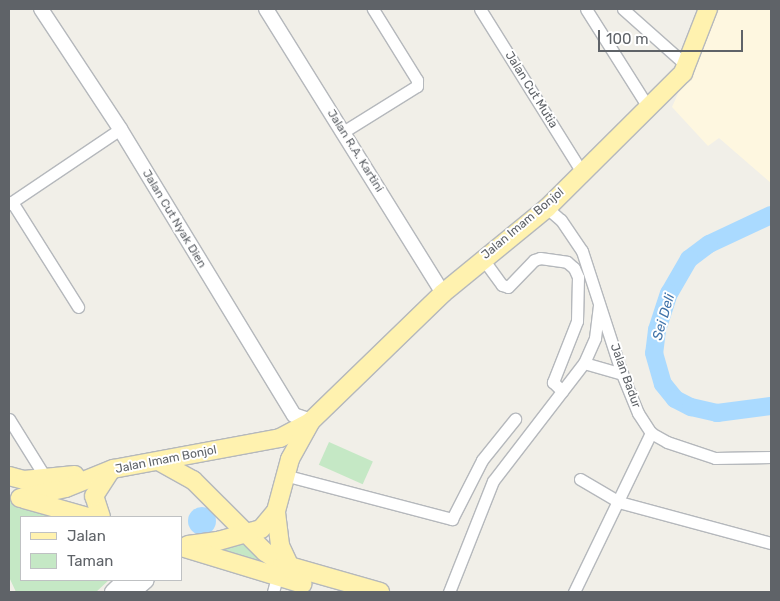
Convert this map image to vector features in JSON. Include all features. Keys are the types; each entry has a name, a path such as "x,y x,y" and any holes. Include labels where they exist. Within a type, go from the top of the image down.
{"main road":[{"name":"Jalan Imam Bonjol","path":"15,496 66,488 113,469 160,462 280,438 312,421 443,293 547,208 684,73 708,9"},
{"name":"Jalan Imam Bonjol","path":"280,579 280,545 276,511 284,475 312,421"},
{"path":"160,462 193,480 273,559 280,579"},
{"path":"9,476 24,480 47,480 113,469"},
{"path":"101,516 94,496 103,478 113,469"},
{"path":"15,496 85,516"},
{"path":"182,547 246,534 266,525 276,511"},
{"path":"182,547 280,579 334,592"},
{"path":"280,579 380,592"},
{"path":"113,592 125,581"},
{"path":"132,592 145,581"}],"street":[{"name":"Jalan Cut Nyak Dien","path":"41,9 120,129 294,415 312,421"},
{"name":"Jalan R.A. Kartini","path":"266,9 443,293"},
{"path":"343,132 416,86 417,80 373,9"},
{"name":"Jalan Cut Mutia","path":"480,9 582,172"},
{"path":"586,9 648,107"},
{"path":"623,9 686,65"},
{"path":"78,307 10,203 120,129"},
{"name":"Jalan Badur","path":"547,208 572,234 600,298 622,374 638,413 651,433"},
{"path":"483,259 502,285 508,287 534,260 540,258 567,262 574,268 578,277 577,321 553,382 562,391"},
{"path":"449,592 493,481 584,363 596,330 600,298"},
{"path":"584,363 622,374"},
{"path":"284,475 452,519 482,460 515,419"},
{"path":"9,420 47,480"},
{"path":"574,592 651,433 667,442 716,458 771,457"},
{"path":"580,479 619,502 771,542"}],"shaded area":[{"path":"715,9 771,9 771,183 719,138 708,146 672,107"}],"green space":[{"path":"329,442 373,462 363,484 319,465"},
{"path":"9,496 72,516 20,516 20,581 108,581 96,592 16,592 9,577"},
{"path":"245,538 285,572 211,548"}],"water":[{"path":"202,507 212,511 216,521 212,531 202,535 192,531 188,521 192,511"}],"waterway":[{"name":"Sei Deli","path":"771,215 709,244 689,259 669,293 657,330 654,353 663,384 675,399 691,407 717,413 771,406"}]}
